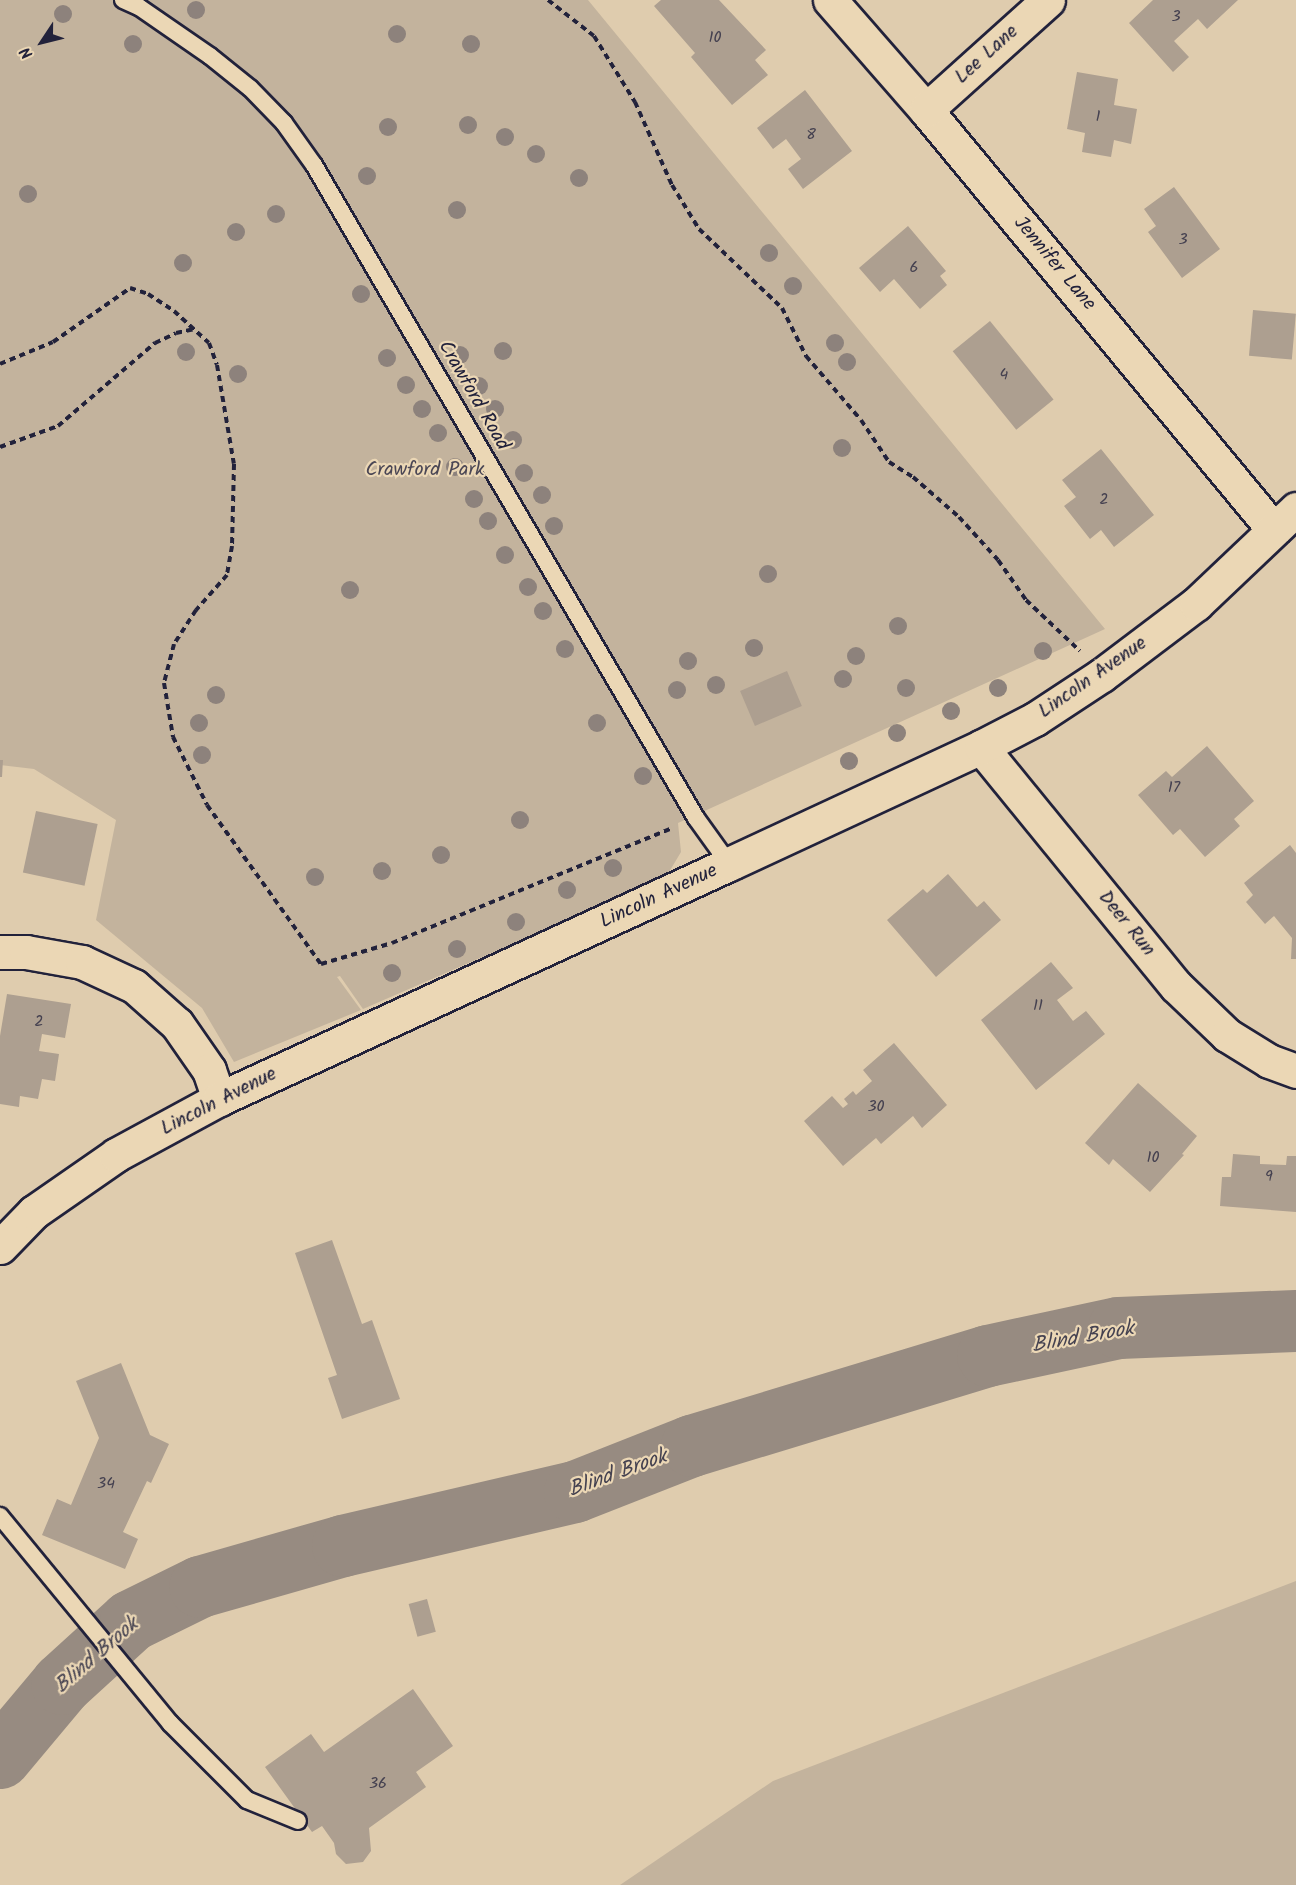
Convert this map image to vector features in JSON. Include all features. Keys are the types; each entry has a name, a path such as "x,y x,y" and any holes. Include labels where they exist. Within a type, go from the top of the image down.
{"street":[{"name":"Jennifer Lane","path":"830,0 1285,520"},
{"name":"Lee Lane","path":"926,110 1048,0"},
{"name":"Lincoln Avenue","path":"0,1247 34,1212 116,1155 219,1099 981,747 1035,719 1130,655 1196,604 1285,520"},
{"name":"Deer Run","path":"981,747 1176,986 1227,1035 1269,1061 1296,1071"},
{"path":"0,952 26,952 82,963 134,986 177,1024 209,1070 219,1099"}],"lane":[{"name":"Crawford Road","path":"123,0 139,7 210,56 250,88 284,123 314,165 696,818 729,864"},
{"path":"0,1516 171,1723 247,1800 298,1821"}],"path":[{"path":"548,0 594,36 635,102 672,185 699,229 782,308 806,356 861,420 889,462 912,477 958,517 998,560 1026,600 1083,653"},
{"path":"0,364 53,342 130,288 148,294 210,342 217,365 234,464 232,546 227,574 196,610 174,644 164,684 172,737 207,805 321,964 392,943 696,818"},
{"path":"0,447 58,426 155,343 176,333 196,329"}],"green space":[{"name":"Crawford Park","path":"0,0 588,0 1105,629 678,823 681,852 666,877 363,1009 340,976 337,977 361,1010 234,1062 202,1008 96,920 116,820 34,769 0,765"},
{"path":"1296,1581 1296,1885 620,1885 773,1781"}],"building":[{"path":"661,0 719,0 766,50 755,60 768,75 732,105 691,57 695,53 654,6"},
{"path":"1153,0 1238,0 1207,29 1198,19 1174,41 1189,57 1173,72 1129,23"},
{"path":"1077,72 1118,79 1114,105 1137,109 1131,144 1114,140 1111,157 1082,152 1085,133 1067,129"},
{"path":"805,90 852,151 803,189 788,169 801,159 786,139 773,149 757,128"},
{"path":"1174,187 1220,249 1182,278 1148,232 1156,226 1144,209"},
{"path":"908,226 946,271 940,276 947,285 920,309 894,279 880,292 859,268"},
{"path":"1253,310 1296,314 1292,360 1249,356"},
{"path":"990,321 1054,399 1016,430 953,351"},
{"path":"1101,449 1154,515 1114,547 1101,530 1090,539 1064,506 1076,497 1062,480"},
{"path":"787,671 802,706 755,726 740,691"},
{"path":"1207,746 1254,801 1234,819 1240,826 1205,857 1180,829 1173,835 1138,795 1166,771 1172,777"},
{"path":"0,760 3,760 2,777 0,777"},
{"path":"36,811 98,824 85,886 23,873"},
{"path":"1290,845 1296,853 1296,959 1291,959 1292,938 1274,916 1265,924 1246,902 1253,895 1244,883"},
{"path":"948,874 977,907 984,901 1001,920 936,977 887,920 923,889 927,893"},
{"path":"1051,962 1073,988 1057,1000 1073,1021 1086,1011 1105,1034 1036,1090 981,1020"},
{"path":"7,994 71,1004 65,1038 42,1034 39,1051 59,1054 55,1081 42,1079 38,1099 20,1096 19,1107 0,1104 0,1036"},
{"path":"894,1043 947,1105 922,1128 913,1116 881,1144 876,1138 843,1166 804,1121 832,1096 843,1108 848,1104 844,1099 853,1091 856,1095 872,1081 863,1070"},
{"path":"1138,1083 1197,1136 1182,1154 1184,1155 1150,1192 1113,1159 1109,1165 1085,1143"},
{"path":"1233,1154 1260,1156 1260,1164 1286,1165 1287,1156 1296,1156 1296,1212 1220,1206 1222,1177 1231,1177"},
{"path":"332,1240 362,1324 372,1320 400,1399 342,1419 328,1378 337,1375 295,1253"},
{"path":"121,1363 150,1435 169,1444 151,1483 147,1481 123,1532 138,1539 125,1569 42,1535 57,1499 71,1505 99,1438 76,1381"},
{"path":"427,1599 436,1632 417,1637 409,1604"},
{"path":"413,1689 453,1746 416,1772 426,1787 369,1828 371,1851 363,1862 346,1864 336,1854 334,1843 322,1826 312,1832 265,1767 311,1734 324,1752"}],"waterway":[{"name":"Blind Brook","path":"0,1758 62,1684 131,1621 200,1587 343,1546 575,1492 692,1446 988,1356 1119,1328 1296,1321"}]}
